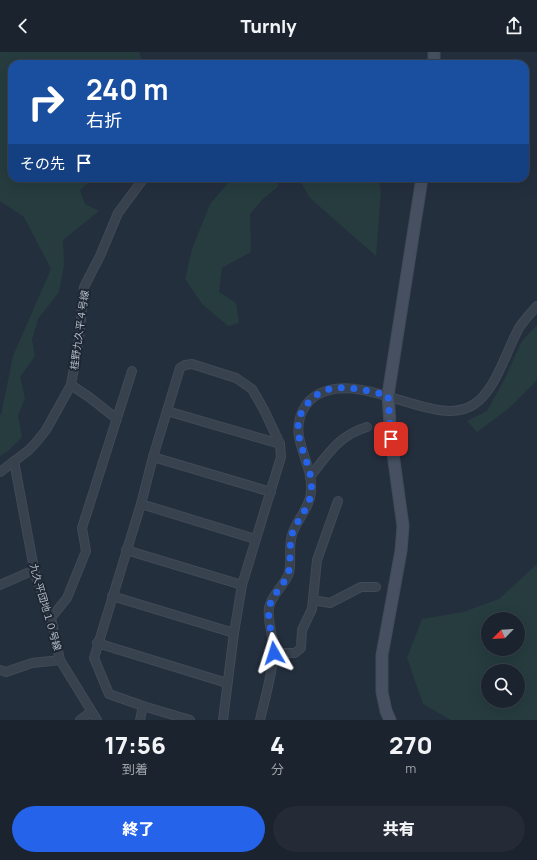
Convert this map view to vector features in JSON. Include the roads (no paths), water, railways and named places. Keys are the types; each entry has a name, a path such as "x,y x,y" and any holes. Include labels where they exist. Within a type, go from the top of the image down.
{"street":[{"name":"桂野九久平４号線","path":"0,472 30,450 46,430 71,385 79,339 84,287 100,256 118,213 141,182"},
{"path":"390,720 386,711 382,692 382,655 401,551 403,526 391,439 388,395 421,182"},
{"path":"260,720 274,653 269,620 269,607 289,572 290,544 292,535 311,493 310,477 297,429 299,418 309,401 318,394 334,388 348,388 388,395 422,406 449,412 461,411 472,406 483,398 520,327 537,306"},
{"path":"190,720 109,694 94,658 141,504 153,457 180,368 185,365 192,364 236,378 252,389 280,444 281,457 242,585 234,633 223,720"},
{"path":"50,618 67,598 86,551 82,528 132,371"},
{"path":"71,385 117,419"},
{"path":"167,411 280,444"},
{"path":"310,477 330,450 339,442 356,430 367,427"},
{"path":"153,457 271,492"},
{"name":"九久平団地１０号線","path":"14,461 34,570 50,618 60,660 97,720"},
{"path":"274,653 295,653 301,648 302,630 312,609 317,560 338,501"},
{"path":"141,504 255,539"},
{"path":"126,550 242,585"},
{"path":"0,584 34,570"},
{"path":"313,600 330,603 361,587 376,587"},
{"path":"112,596 234,633"},
{"path":"98,643 227,683"},
{"path":"0,670 6,672 32,663 60,660"},
{"path":"140,720 143,706"},
{"path":"80,720 91,712"}]}
